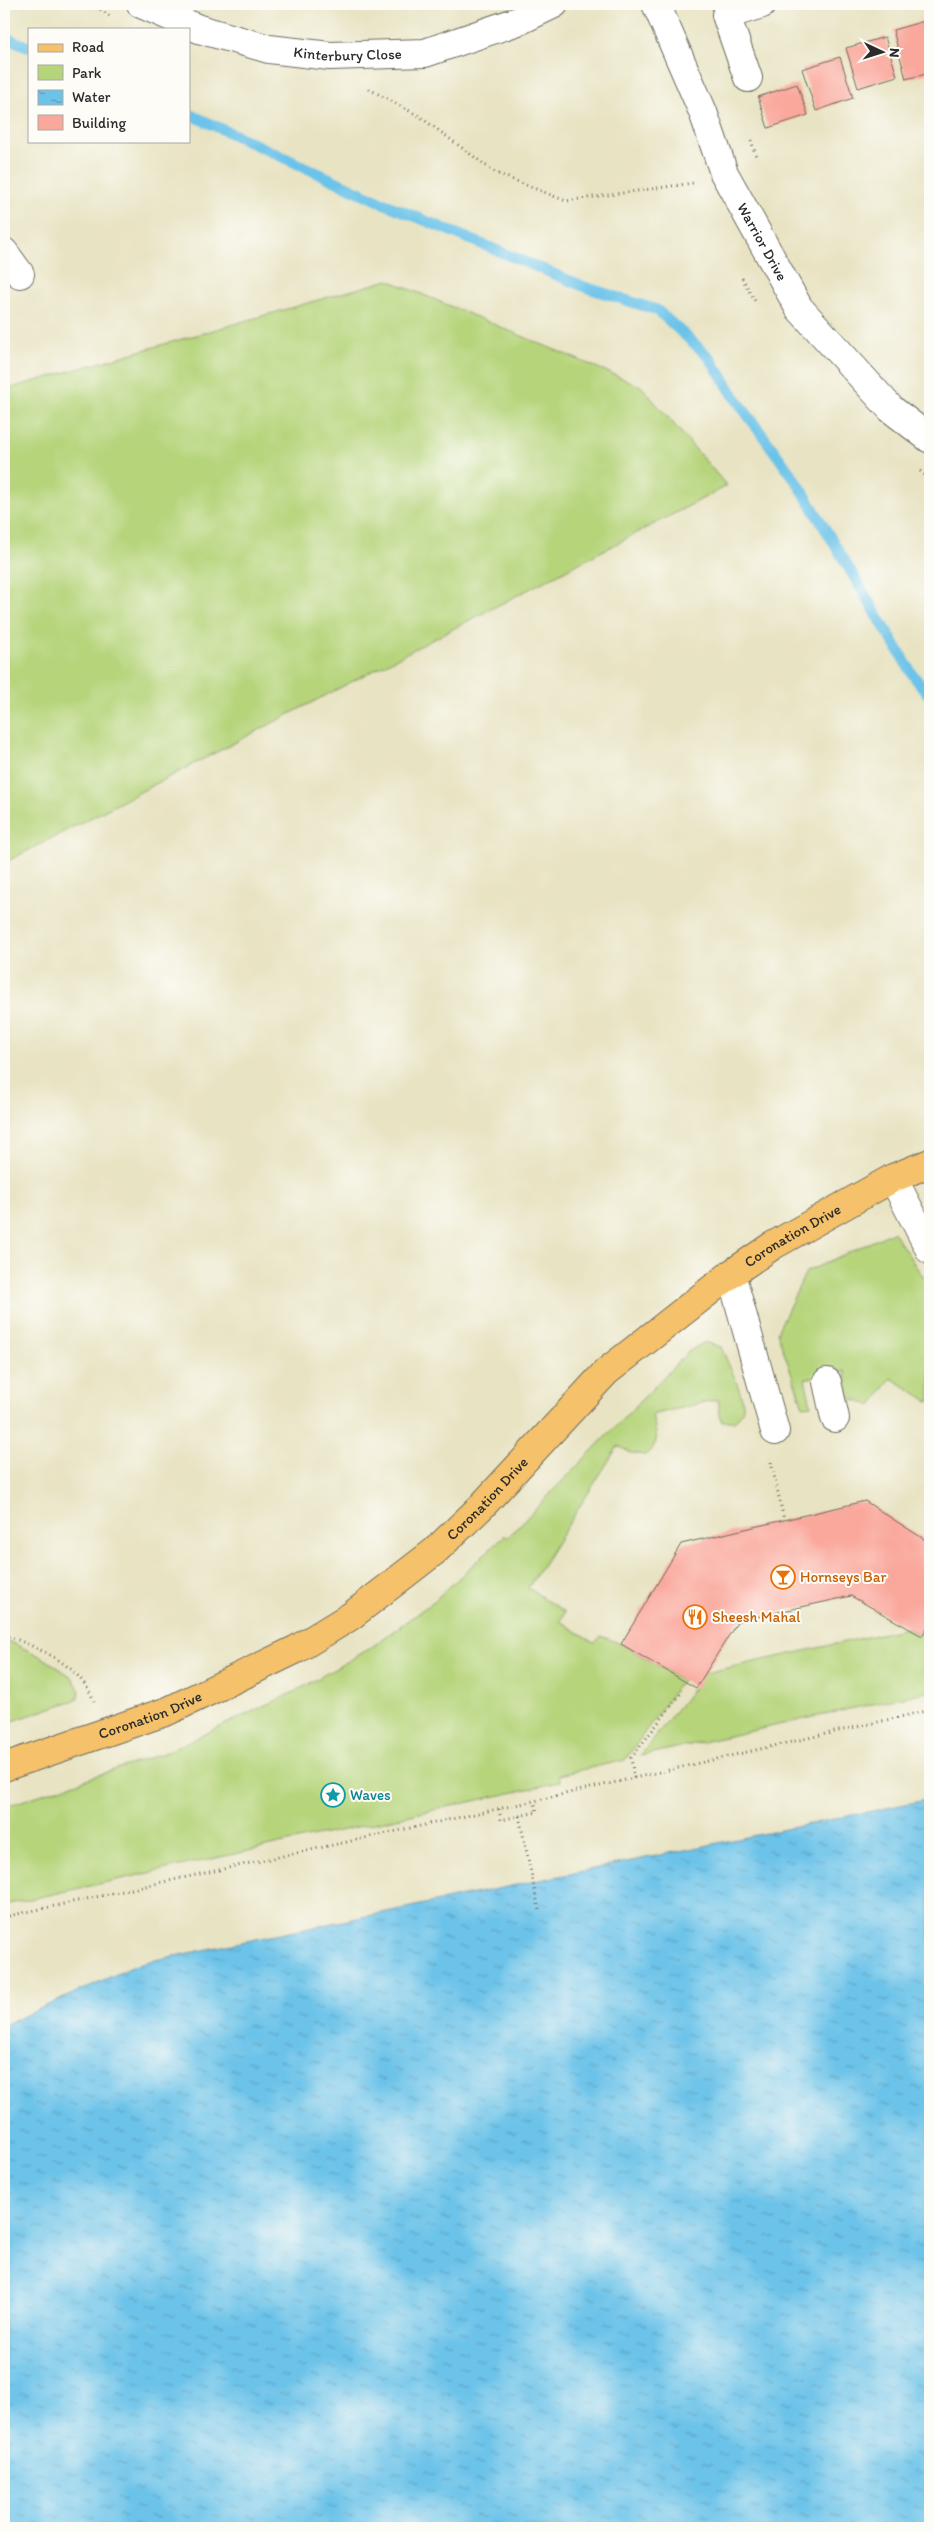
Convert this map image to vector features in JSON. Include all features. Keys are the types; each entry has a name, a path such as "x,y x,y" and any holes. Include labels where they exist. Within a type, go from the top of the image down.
{"main road":[{"name":"Coronation Drive","path":"4,1767 168,1711 297,1649 351,1616 435,1551 481,1507 606,1372 730,1274 772,1246 893,1178 930,1163"}],"street":[{"name":"Kinterbury Close","path":"141,4 199,29 260,46 330,56 425,53 521,20 554,4"},
{"name":"Warrior Drive","path":"656,4 703,112 724,174 799,308 891,409 930,439"},
{"path":"748,78 724,9 762,4"},
{"path":"4,252 20,274"},
{"path":"893,1178 930,1250"},
{"path":"730,1274 772,1441"},
{"path":"827,1382 835,1418"}],"path":[{"path":"366,88 419,116 496,173 566,201 699,182"},
{"path":"750,139 756,156"},
{"path":"772,1441 784,1520"},
{"path":"4,1634 46,1652 77,1672 92,1696 106,1732"},
{"path":"634,1778 631,1758 682,1692"},
{"path":"4,1917 499,1809 930,1710"},
{"path":"499,1809 501,1820 537,1812 534,1801"},
{"path":"519,1816 539,1910"}],"green space":[{"path":"388,280 641,386 727,486 4,863 4,390"},
{"path":"893,1232 930,1287 930,1402 891,1378 872,1406 850,1398 845,1371 805,1379 811,1405 803,1406 777,1332 806,1272"},
{"path":"705,1342 721,1347 735,1378 743,1403 740,1416 734,1421 721,1421 718,1399 652,1415 656,1433 654,1446 645,1455 631,1453 618,1446 528,1588 565,1612 560,1621 595,1643 601,1636 621,1644 682,1680 625,1760 559,1775 560,1782 4,1905 4,1807 167,1752 298,1690 369,1649 434,1601 505,1535 507,1538 688,1352"},
{"path":"907,1628 921,1636 923,1634 930,1638 930,1691 640,1756 705,1673"},
{"path":"4,1639 42,1657 72,1677 80,1691 78,1699 4,1724"}],"water":[{"path":"930,1799 930,2528 4,2528 4,2025 141,1963"}],"building":[{"path":"928,20 930,73 906,79 893,30"},
{"path":"885,37 897,76 858,88 846,48"},
{"path":"840,57 853,98 816,111 802,69"},
{"path":"797,84 808,115 768,128 758,97"},
{"path":"865,1501 930,1543 930,1623 922,1636 851,1596 738,1621 696,1688 621,1644 681,1544"}],"waterway":[{"path":"4,37 28,47"},
{"path":"190,114 383,203 585,287 657,310 710,358 736,399 799,485 913,675 930,697"}],"place":[{"name":"Hornseys Bar","path":"783,1577"},
{"name":"Sheesh Mahal","path":"695,1617"},
{"name":"Waves","path":"333,1795"}]}
